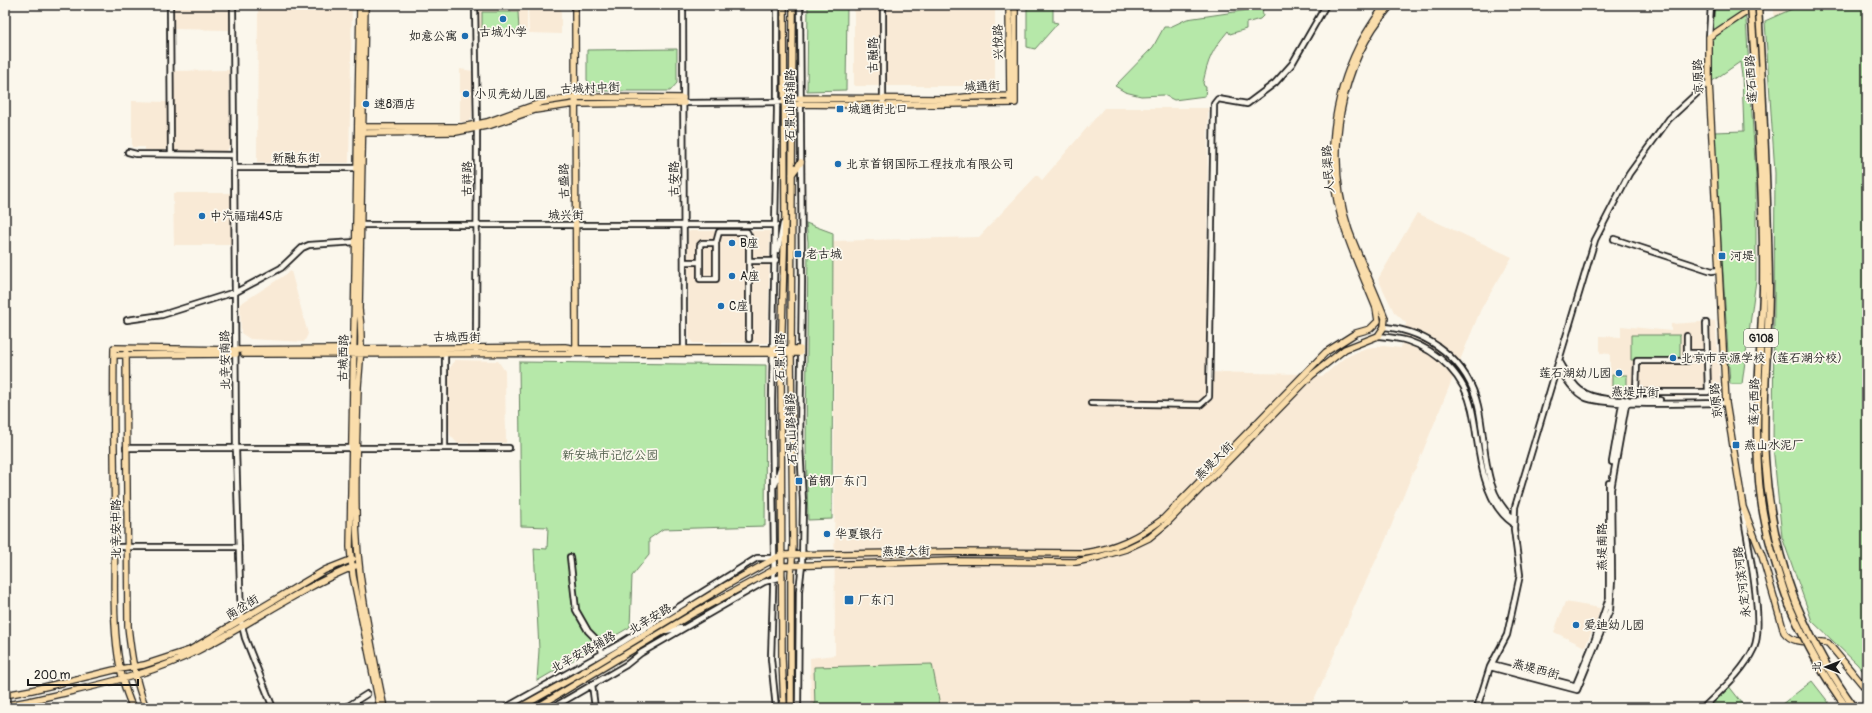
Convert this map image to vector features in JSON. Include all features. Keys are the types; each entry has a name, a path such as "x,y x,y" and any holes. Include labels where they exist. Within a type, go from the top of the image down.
{"highway":[{"name":"莲石西路","path":"1751,5 1768,176 1769,288 1765,457 1769,499 1776,541 1796,603 1810,636 1826,667 1856,708"},
{"name":"莲石西路","path":"1757,5 1763,288 1758,413 1758,458 1761,500 1769,543 1789,605 1803,639 1822,672 1846,708"}],"main road":[{"name":"古城西路","path":"360,5 359,309 362,325 355,448 351,560 380,708"},
{"name":"古城西路","path":"365,5 357,168 359,225 356,242 354,351 356,511 358,564 365,612 384,708"},
{"name":"石景山路","path":"782,708 784,697 781,555 782,351 785,218 784,5"},
{"name":"石景山路","path":"791,708 793,5"},
{"name":"兴悦路","path":"1009,5 1012,96"},
{"name":"兴悦路","path":"1012,96 1015,5"},
{"name":"人民渠路","path":"1374,326 1378,321 1376,308 1349,241 1339,210 1336,195 1333,156 1337,108 1348,70 1359,46 1384,5"},
{"name":"人民渠路","path":"1384,327 1385,318 1349,230 1343,208 1339,187 1337,144 1343,102 1356,60 1375,26 1392,5"},
{"path":"1709,37 1757,5"},
{"name":"古盛路","path":"575,7 576,351"},
{"name":"京原路","path":"1709,37 1709,82 1726,402 1743,507 1762,556 1784,632 1787,636 1796,641 1828,642 1867,690"},
{"name":"城通街","path":"792,101 883,98 949,99 1012,96 1015,102 883,106 800,101"},
{"name":"古城村中街","path":"477,126 526,106 575,97 684,101"},
{"name":"古城村中街","path":"360,130 477,126 535,110 575,104 684,101"},
{"path":"792,174 801,162"},
{"name":"燕堤大街","path":"792,555 954,552 1069,554 1101,550 1120,544 1144,533 1163,519 1326,352 1356,333 1374,326"},
{"path":"1378,336 1384,327"},
{"name":"燕堤大街","path":"792,565 954,561 1076,562 1099,558 1126,549 1149,538 1166,524 1312,375 1329,360 1345,349 1378,336"},
{"name":"古城西街","path":"114,355 235,352 476,351 565,347 576,351 800,351"},
{"name":"古城西街","path":"114,348 235,352"},
{"name":"北辛安中路","path":"114,348 116,630 122,680 126,694 133,708"},
{"name":"北辛安中路","path":"126,348 126,547 128,626 133,667 146,708"},
{"name":"古城西街","path":"361,351 445,354 476,351"},
{"name":"北辛安路","path":"520,708 774,558 781,555 792,555"},
{"name":"南岔街","path":"5,705 122,680 177,661 325,570 358,557"},
{"name":"南岔街","path":"5,695 144,665 190,650 300,591 342,570 358,564"},
{"name":"北辛安路","path":"536,708 772,569 792,565"}],"street":[{"path":"170,5 171,154"},
{"name":"北辛安南路","path":"233,5 233,213 236,449 241,623 273,708"},
{"name":"古祥路","path":"475,5 477,126 476,351"},
{"name":"古安路","path":"683,5 685,262 684,351"},
{"name":"石景山路辅路","path":"776,708 771,659 772,569 774,558 772,401 776,225 777,5"},
{"name":"石景山路辅路","path":"798,708 799,591 802,564 803,475 800,446 802,281 800,5"},
{"name":"古融路","path":"883,5 883,106"},
{"path":"1090,404 1200,405 1209,397 1214,104 1218,99 1247,104 1275,83 1292,64 1326,5"},
{"path":"1709,37 1711,5"},
{"path":"1477,708 1491,665 1507,635 1520,575 1514,522 1515,507 1596,240 1629,174 1669,119 1709,82"},
{"path":"684,101 784,102"},
{"path":"128,152 136,154 234,155"},
{"name":"新融东街","path":"234,168 357,168"},
{"path":"749,261 775,261 785,218"},
{"name":"城兴街","path":"359,225 776,225"},
{"path":"716,243 700,244 700,279 716,279 716,243 719,232 748,232 749,339"},
{"path":"1614,239 1712,271 1719,270"},
{"path":"127,320 162,315 234,293 281,268 302,248 309,245 356,242"},
{"path":"685,262 700,262"},
{"path":"1687,336 1687,362 1637,361 1636,392 1708,392 1706,323"},
{"path":"1384,327 1411,332 1435,344 1440,347 1460,369 1471,387 1477,404 1487,464 1494,492 1501,506 1514,522"},
{"path":"1378,336 1407,341 1431,352 1457,376 1466,391 1472,410 1482,469 1489,492 1497,508 1514,522"},
{"path":"1687,353 1707,353"},
{"path":"445,354 445,448"},
{"name":"燕堤中街","path":"1559,365 1569,384 1585,397 1600,401 1726,402"},
{"path":"1670,392 1670,400"},
{"name":"燕堤中街","path":"1625,401 1670,400 1726,402"},
{"name":"燕堤南路","path":"1576,688 1610,610 1612,580 1611,489 1625,401"},
{"path":"126,448 509,448"},
{"path":"774,490 782,461"},
{"name":"永定河滨河路","path":"1703,708 1742,668 1755,646 1758,608 1743,507"},
{"path":"115,547 239,547"},
{"path":"570,558 576,610 588,631 600,643 602,653"},
{"name":"北辛安路辅路","path":"506,708 621,643 757,558 774,558"},
{"path":"552,708 626,665 641,653 685,627 772,579 782,576"},
{"path":"664,632 685,627"},
{"path":"621,643 634,642"},
{"name":"燕堤西街","path":"1491,665 1576,688"},
{"path":"592,684 595,708"},
{"path":"345,708 367,694"}],"shaded area":[{"path":"174,5 230,5 230,30 174,29"},
{"name":"古城小学","path":"478,5 527,5 527,33 479,33"},
{"path":"528,5 561,5 561,34 529,33"},
{"path":"854,5 995,5 995,86 854,86"},
{"path":"1774,5 1801,5 1774,17"},
{"path":"352,8 349,163 257,163 258,9"},
{"name":"小贝壳幼儿园","path":"460,69 473,71 472,118 468,122 460,122"},
{"path":"229,70 230,145 227,151 176,151 172,148 172,71"},
{"path":"132,101 168,102 168,147 165,151 145,150 145,147 132,147"},
{"path":"1104,108 1208,108 1206,372 1302,374 1322,377 1344,358 1366,348 1384,346 1401,348 1406,323 1394,312 1378,279 1417,213 1512,257 1481,309 1386,539 1359,596 1320,688 1309,708 811,708 810,658 835,655 833,241 979,237 1037,175 1042,180"},
{"name":"中汽福瑞4S店","path":"173,193 231,193 231,245 174,245"},
{"path":"770,231 768,343 693,343 689,338 688,232"},
{"path":"291,271 308,334 304,342 250,339 241,333 240,304"},
{"name":"北京市京源学校（莲石湖分校）","path":"1715,321 1721,393 1719,396 1685,395 1685,397 1610,393 1610,354 1600,353 1600,336 1621,337 1621,326 1671,331 1671,324"},
{"path":"455,360 498,361 505,371 506,443 457,443 450,435 445,376"},
{"name":"爱迪幼儿园","path":"1565,602 1600,608 1598,617 1585,647 1554,632"}],"green space":[{"path":"808,5 847,5 846,90 807,91"},
{"path":"1027,5 1053,5 1053,22 1058,23 1035,49 1027,47"},
{"path":"1714,5 1745,5 1756,178 1756,280 1742,384 1730,384 1714,132 1744,131 1742,76 1740,62 1711,82 1711,43"},
{"path":"1801,5 1867,5 1867,676 1857,664 1812,621 1782,537 1773,446 1775,173 1765,21"},
{"path":"1262,8 1263,16 1260,19 1246,23 1246,29 1230,34 1228,31 1218,44 1211,55 1203,83 1206,87 1205,96 1174,100 1164,95 1141,96 1125,92 1115,86 1153,47 1164,27 1170,27 1187,19"},
{"path":"482,12 518,12 519,31 482,31"},
{"path":"677,49 677,83 670,91 596,91 587,80 587,50"},
{"path":"806,223 833,233 832,519 808,520 806,448 808,242"},
{"path":"1631,335 1680,335 1680,360 1631,360"},
{"name":"新安城市记忆公园","path":"519,362 766,365 765,526 663,529 649,539 649,555 632,576 630,627 537,681 539,650 534,548 547,549 548,527 521,526"},
{"path":"1612,375 1627,375 1627,392 1612,392"},
{"path":"932,664 939,700 938,708 815,708 814,667"},
{"path":"1812,681 1833,708 1777,708"},
{"path":"1728,685 1746,708 1706,708"}],"place":[{"name":"古城小学","path":"503,19"},
{"name":"如意公寓","path":"465,36"},
{"name":"小贝壳幼儿园","path":"466,94"},
{"name":"速8酒店","path":"366,104"},
{"name":"城通街北口","path":"840,109"},
{"name":"北京首钢国际工程技术有限公司","path":"838,164"},
{"name":"中汽福瑞4S店","path":"202,216"},
{"name":"B座","path":"732,243"},
{"name":"老古城","path":"798,254"},
{"name":"河堤","path":"1722,256"},
{"name":"A座","path":"732,276"},
{"name":"C座","path":"721,306"},
{"name":"北京市京源学校（莲石湖分校）","path":"1673,358"},
{"name":"莲石湖幼儿园","path":"1619,373"},
{"name":"燕山水泥厂","path":"1736,445"},
{"name":"首钢厂东门","path":"799,481"},
{"name":"华夏银行","path":"827,534"},
{"name":"厂东门","path":"849,600"},
{"name":"爱迪幼儿园","path":"1576,625"}]}
